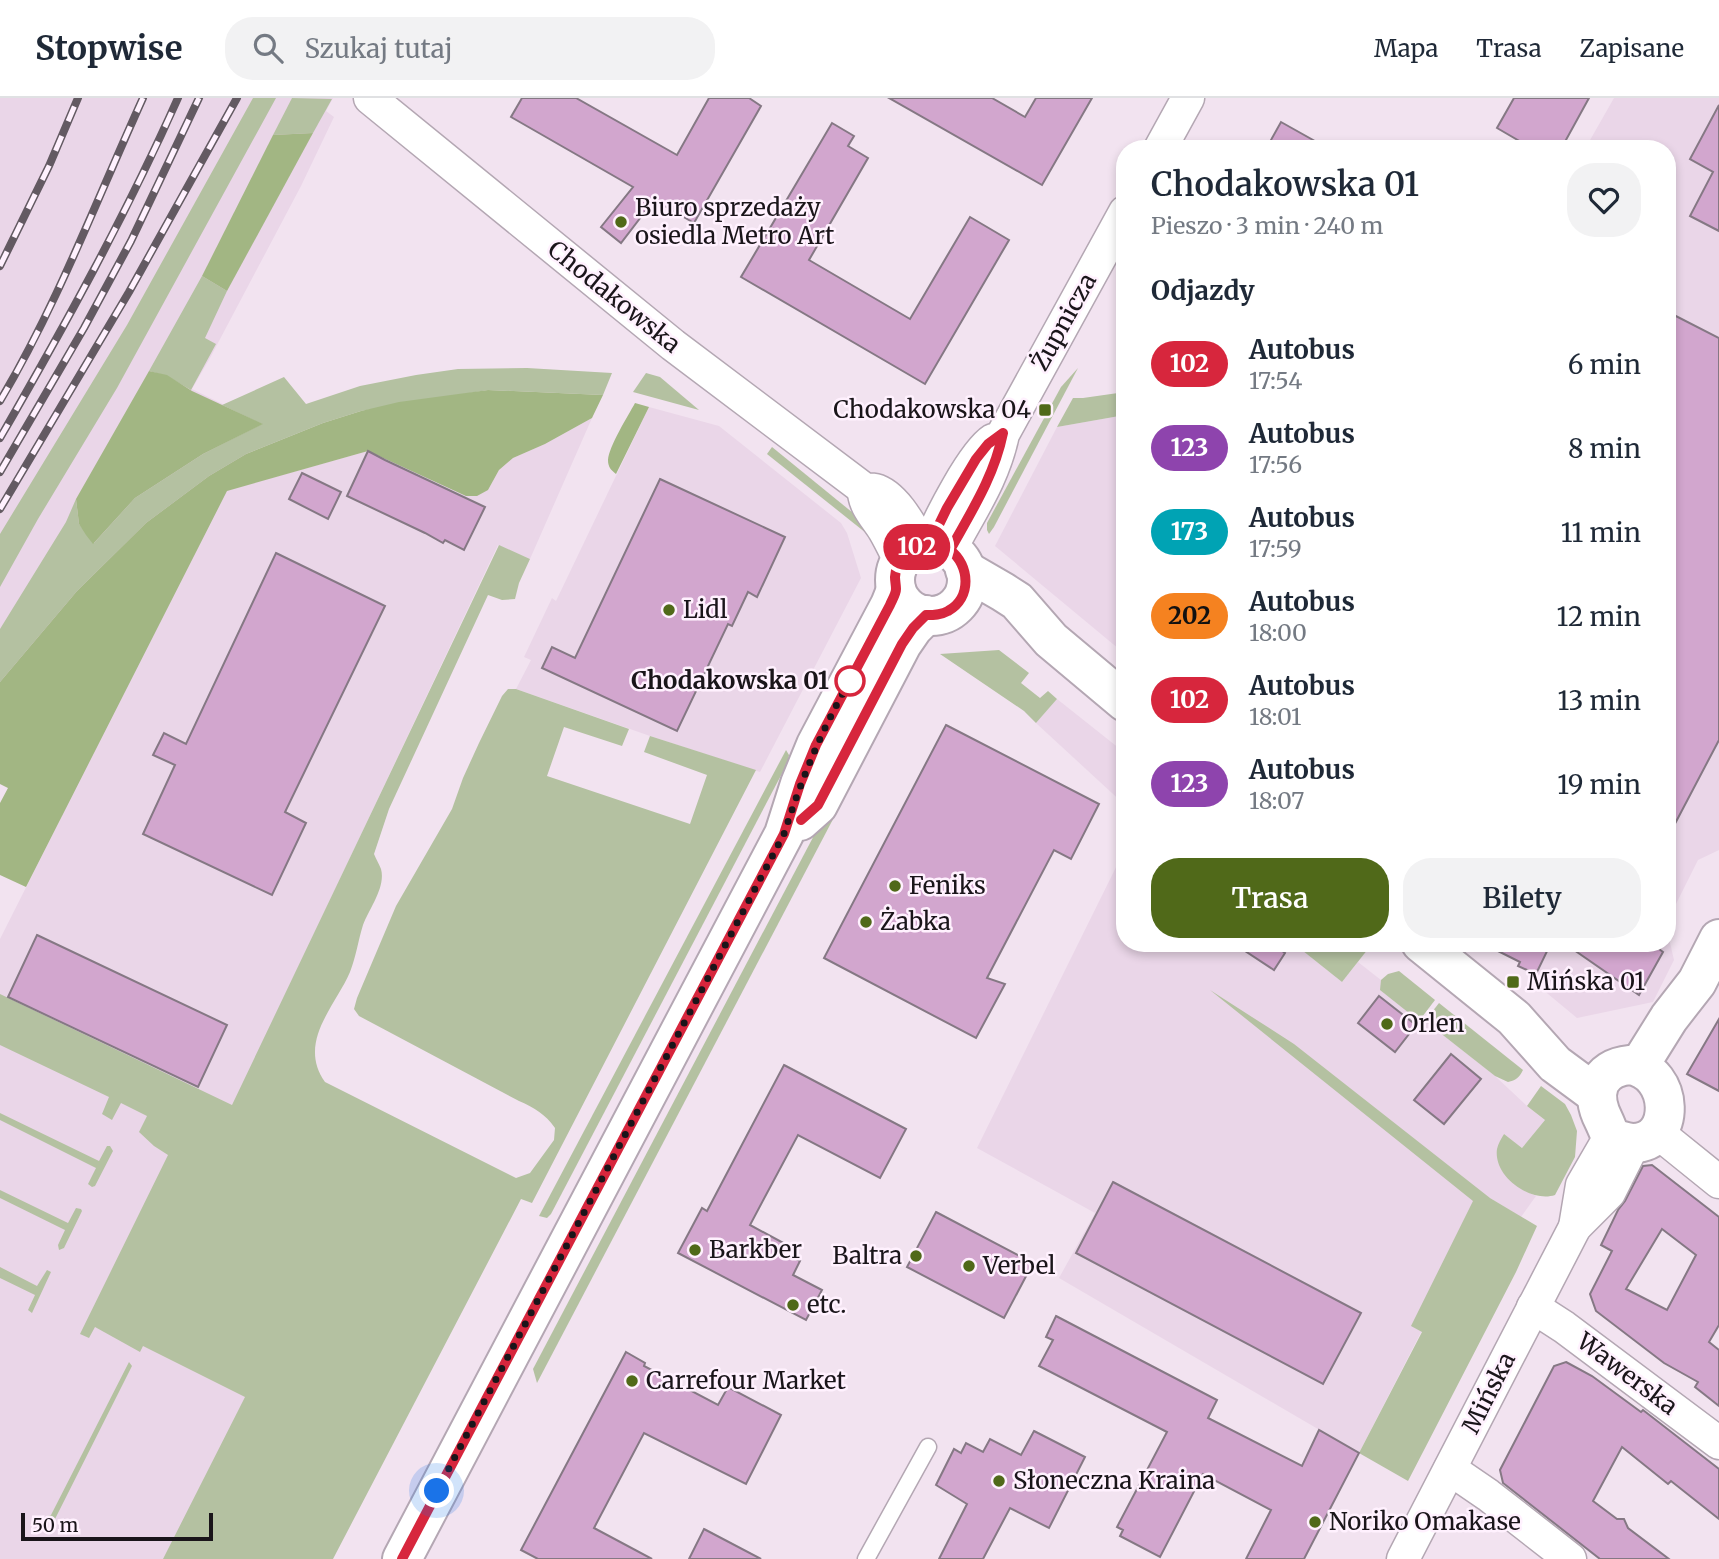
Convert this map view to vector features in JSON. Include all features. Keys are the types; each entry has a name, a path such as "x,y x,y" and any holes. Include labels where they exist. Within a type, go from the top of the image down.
{"street":[{"name":"Chodakowska","path":"370,98 673,345 864,489 876,490 886,495 898,508 927,560 1003,592 1017,601 1051,640 1116,694"},
{"path":"1165,140 1188,98"},
{"name":"Żupnicza","path":"402,1559 784,834 816,745 890,605 989,480 1000,451 1003,433 1116,228"},
{"path":"927,560 967,579 961,598 940,611 916,612 900,599 927,560"},
{"name":"Chodakowska","path":"940,611 991,613 1022,630 1051,640"},
{"name":"Żupnicza","path":"784,834 818,805 902,644 913,628 940,611"},
{"path":"1716,1173 1634,1137 1599,1112 1626,1079 1689,1029 1697,982 1719,939"},
{"path":"1432,952 1514,1018 1555,1064 1626,1079 1665,1110 1663,1123 1634,1137"},
{"name":"Mińska","path":"1403,1559 1575,1227 1609,1193 1634,1137"},
{"name":"Wawerska","path":"1533,1307 1564,1327 1719,1443"},
{"path":"1450,1469 1570,1559"}],"lane":[{"path":"866,1559 928,1447"}],"shaded area":[{"path":"0,98 333,98 326,111 334,117 301,186 192,389 263,424 228,490 368,451 488,490 499,470 513,458 592,418 530,559 498,545 233,1105 333,1559 0,1559 0,939 62,816 0,784"},
{"path":"1614,98 1719,98 1719,850 1698,860 1676,904 1676,140 1590,140"},
{"path":"649,407 719,426 841,523 847,533 861,578 760,772 516,689 531,660 524,657 552,598 556,601"},
{"path":"1116,417 1116,647 995,546 1057,427"},
{"path":"1057,699 1116,746 1116,797 1036,723"},
{"path":"1116,867 1116,952 1304,952 1342,982 1358,962 1545,1120 1522,1148 1503,1134 1529,1193 1536,1196 1521,1217 1490,1198 1359,1453 1059,1278 1095,1213 977,1148"},
{"path":"1502,952 1672,952 1674,960 1653,1002 1577,1018 1542,989 1548,979 1518,966 1519,962"}],"green space":[{"path":"253,98 276,98 117,388 0,587 0,534 127,325"},
{"path":"292,98 332,99 313,133 273,135"},
{"path":"313,133 227,291 202,276 273,135"},
{"path":"202,276 227,291 205,338 216,344 191,390 167,376 149,371"},
{"path":"527,368 612,373 603,395 488,390 361,411 246,454 209,476 146,523 77,591 0,682 0,629 66,522 76,499 79,524 94,543 135,498 203,454 262,424 222,405 284,377 306,404 360,386 416,375 458,369"},
{"path":"1078,368 989,534 987,523 1061,387"},
{"path":"149,371 167,375 192,391 263,424 203,454 135,498 93,544 79,524 76,499"},
{"path":"646,373 660,377 699,410 633,392"},
{"path":"488,390 603,395 592,418 513,458 499,470 488,490 477,496 466,496 368,451 227,491 26,887 0,875 0,803 8,788 0,784 0,682 77,591 146,523 209,476 246,454 361,411 399,402"},
{"path":"1116,393 1116,417 1057,427 1073,398"},
{"path":"635,403 649,407 616,474 609,465 609,454"},
{"path":"772,447 872,529 866,533 767,454"},
{"path":"499,545 530,559 515,599 502,600 488,595 389,809 374,854 382,876 379,890 363,925 350,972 321,1025 317,1039 317,1067 325,1082 516,1178 530,1173 554,1140 555,1128 535,1109 359,1016 354,1009 396,906 452,809 479,743 508,689 516,689 629,729 622,746 564,727 547,776 690,824 707,775 644,752 650,736 756,770 532,1203 521,1199 333,1559 163,1559 245,1397 143,1346 140,1352 95,1327 89,1338 80,1334 168,1155 139,1132 147,1116 121,1103 112,1120 102,1114 109,1097 0,1045 0,994 232,1105"},
{"path":"999,650 1029,673 1021,683 1040,698 1048,691 1057,699 1036,723 1024,711 940,654"},
{"path":"909,655 914,658 915,663 537,1383 533,1369"},
{"path":"786,750 789,755 788,762 551,1214 547,1218 539,1216"},
{"path":"1304,952 1366,952 1342,982"},
{"path":"1399,971 1435,1000 1419,1021 1380,990 1381,980 1388,974"},
{"path":"1210,990 1294,1044 1490,1198 1537,1226 1408,1481 1359,1453 1422,1332 1411,1326 1473,1201"},
{"path":"1439,1003 1523,1070 1519,1077 1508,1082 1495,1076 1425,1021"},
{"path":"1541,1086 1565,1104 1577,1131 1575,1157 1555,1195 1545,1196 1535,1195 1516,1186 1507,1178 1497,1159 1497,1147 1504,1134 1522,1148 1545,1120 1527,1106"},
{"path":"0,1113 99,1161 107,1146 110,1146 113,1151 95,1186 88,1184 96,1168 0,1120"},
{"path":"0,1190 68,1223 76,1208 81,1209 64,1248 59,1250 58,1245 65,1230 0,1198"},
{"path":"0,1267 37,1286 47,1270 51,1272 32,1313 28,1310 35,1295 0,1278"},
{"path":"129,1362 132,1366 54,1521 47,1516 51,1515"}],"building":[{"path":"522,98 576,98 677,155 709,98 749,98 761,106 694,223 654,200 621,243 601,227 633,187 511,117"},
{"path":"889,98 992,98 1025,117 1036,98 1092,98 1042,185"},
{"path":"1514,98 1589,98 1566,140 1518,140 1497,128"},
{"path":"1719,105 1719,231 1690,216 1713,172 1690,159"},
{"path":"1281,122 1313,140 1271,140"},
{"path":"832,123 854,136 848,146 868,158 809,260 910,319 970,217 1009,240 925,384 741,277"},
{"path":"1676,316 1719,338 1719,740 1676,822"},
{"path":"368,451 485,507 464,550 445,540 443,543 347,496"},
{"path":"302,473 341,492 328,519 289,499"},
{"name":"Lidl","path":"660,479 785,537 757,597 748,592 732,626 728,624 677,731 542,668 552,647 575,658"},
{"path":"276,553 385,606 285,812 306,823 272,895 143,834 175,765 153,755 164,733 186,744"},
{"name":"Feniks","path":"946,725 1099,804 1071,859 1054,850 987,978 1005,984 976,1038 824,958"},
{"path":"37,935 227,1025 198,1087 8,997"},
{"path":"1247,952 1284,952 1274,970"},
{"path":"1500,952 1547,952 1536,974 1518,966 1520,962"},
{"path":"1577,952 1663,952 1639,995"},
{"name":"Orlen","path":"1379,996 1416,1025 1395,1052 1358,1023"},
{"path":"1719,1019 1719,1091 1687,1074"},
{"path":"1451,1054 1481,1079 1444,1124 1414,1100"},
{"path":"784,1065 906,1129 880,1178 798,1135 750,1225 787,1245 783,1252 800,1261 793,1275 822,1290 806,1320 678,1253 702,1208 707,1211"},
{"path":"1652,1165 1719,1217 1719,1325 1709,1342 1719,1350 1719,1406 1695,1387 1698,1382 1664,1363 1596,1311 1590,1294 1612,1251 1601,1245 1643,1166","holes":["1662,1229 1696,1255 1667,1310 1626,1289"]},
{"path":"1113,1182 1361,1313 1323,1384 1076,1253"},
{"name":"Verbel","path":"936,1212 1033,1263 1004,1318 907,1267"},
{"path":"1056,1316 1217,1400 1208,1418 1302,1466 1319,1430 1359,1453 1304,1559 1246,1559 1271,1510 1203,1474 1160,1557 1120,1536 1123,1530 1117,1527 1167,1432 1039,1366 1053,1340 1046,1337"},
{"path":"626,1352 645,1363 644,1366 718,1405 728,1387 781,1415 746,1484 644,1433 594,1528 652,1559 538,1559 521,1550"},
{"path":"1566,1362 1592,1376 1641,1412 1643,1410 1719,1469 1719,1519 1671,1481 1668,1484 1622,1447 1593,1501 1617,1519 1624,1519 1628,1528 1669,1559 1600,1559 1503,1483 1500,1470 1554,1366"},
{"path":"1034,1431 1085,1457 1049,1528 1010,1508 983,1559 939,1559 967,1504 936,1485 954,1449 961,1453 966,1443 983,1452 990,1439 1021,1455"},
{"path":"704,1529 761,1559 689,1559"}],"railway":[{"path":"0,266 49,166 78,98"},
{"path":"0,401 58,290 143,98"},
{"path":"0,438 94,270 178,98"},
{"path":"0,472 131,241 199,98"},
{"path":"0,509 129,292 237,98"}],"bus line":[{"name":"102","path":"402,1559 784,834 816,745 890,605 896,590 896,569 900,561 913,548 930,543 976,459 988,444 1003,433 995,467 950,550 962,561 965,570 967,579 961,598 946,612 926,615 913,628 902,644 818,805 801,820"}],"place":[{"name":"Biuro sprzedaży osiedla Metro Art","path":"621,222"},
{"name":"Chodakowska 04","path":"1045,410"},
{"name":"Lidl","path":"669,610"},
{"name":"Chodakowska 01","path":"850,681"},
{"name":"Feniks","path":"895,886"},
{"name":"Żabka","path":"866,922"},
{"name":"Mińska 01","path":"1513,982"},
{"name":"Orlen","path":"1387,1024"},
{"name":"Barkber","path":"695,1250"},
{"name":"Baltra","path":"916,1256"},
{"name":"Verbel","path":"969,1266"},
{"name":"etc.","path":"793,1305"},
{"name":"Carrefour Market","path":"632,1381"},
{"name":"Słoneczna Kraina","path":"999,1481"},
{"name":"Noriko Omakase","path":"1315,1522"}],"route":[{"path":"437,1491 784,834 816,745 850,681"}]}
